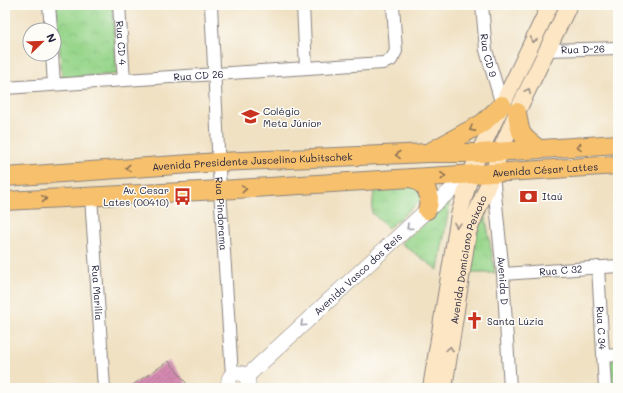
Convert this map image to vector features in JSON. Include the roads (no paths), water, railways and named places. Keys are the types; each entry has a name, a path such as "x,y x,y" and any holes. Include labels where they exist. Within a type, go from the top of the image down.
{"main road":[{"name":"Avenida Domiciano Peixoto","path":"444,388 468,232 493,173 500,152 510,108 550,5"},
{"name":"Avenida Domiciano Peixoto","path":"431,388 459,215 471,174 479,153 548,50 569,5"},
{"path":"428,153 510,108 526,140 539,149"},
{"name":"Avenida César Lattes","path":"500,152 618,144"},
{"name":"Avenida Presidente Juscelino Kubitschek","path":"5,177 219,162 428,153 500,152"},
{"name":"Avenida César Lattes","path":"471,174 618,165"},
{"path":"5,201 220,190 471,174"},
{"path":"412,178 419,181 428,192 429,200 427,210"}],"street":[{"path":"49,5 50,22"},
{"name":"Rua CD 4","path":"118,5 124,80"},
{"name":"Rua Pindorama","path":"211,5 220,190 239,382"},
{"path":"303,5 306,68"},
{"name":"Rua CD 26","path":"5,88 383,63 391,60 396,51 393,5"},
{"name":"Rua CD 9","path":"482,5 486,50 510,108"},
{"name":"Rua D-26","path":"548,50 618,48"},
{"path":"53,62 54,84"},
{"name":"Avenida D","path":"493,173 503,274 510,388"},
{"name":"Avenida Vasco dos Reis","path":"239,382 427,210 471,174"},
{"name":"Rua Marília","path":"91,197 104,388"},
{"name":"Rua C 32","path":"503,274 618,266"},
{"name":"Rua C 34","path":"598,267 605,388"},
{"path":"603,356 618,355"}],"place":[{"name":"Colégio Meta Júnior","path":"250,117"},
{"name":"Av. Cesar Lates (00410)","path":"182,196"},
{"name":"Itaú","path":"529,196"},
{"name":"Santa Lúzia","path":"474,321"}]}
